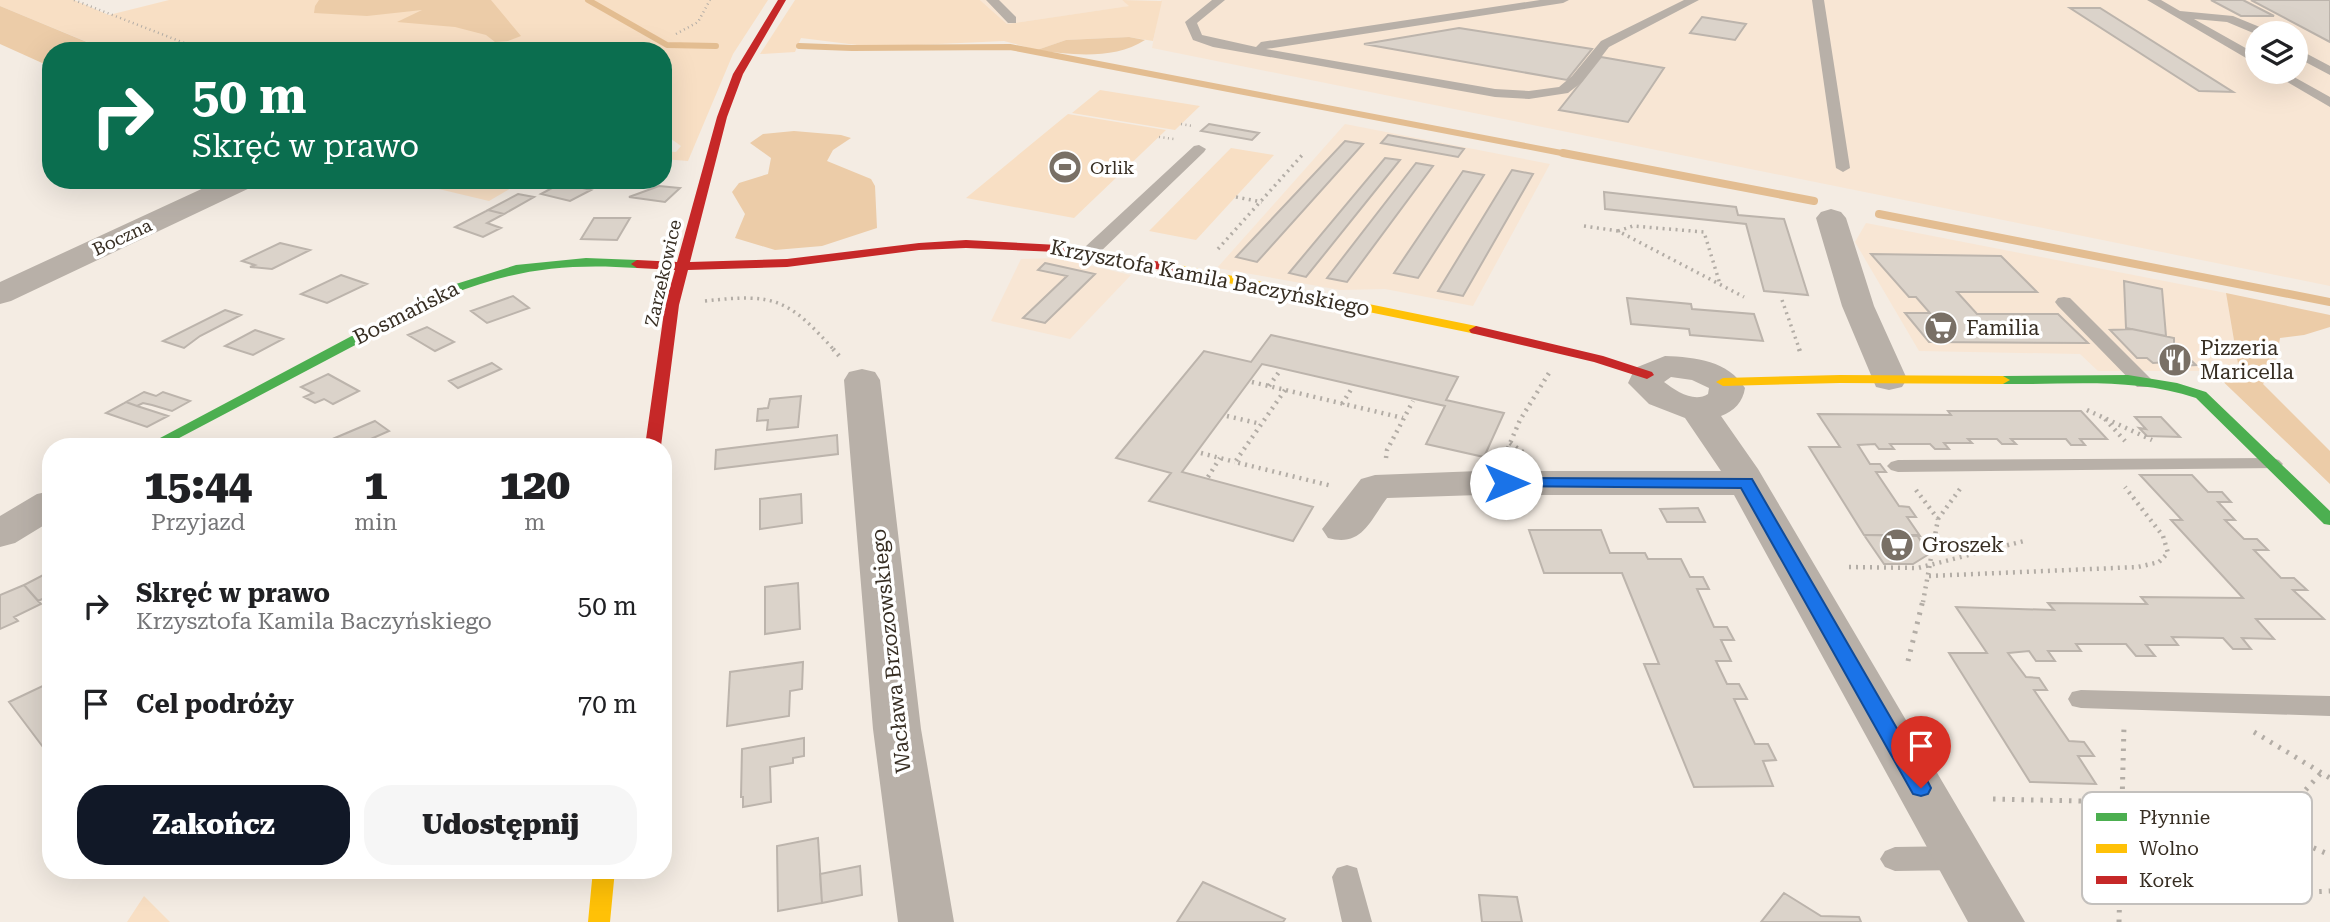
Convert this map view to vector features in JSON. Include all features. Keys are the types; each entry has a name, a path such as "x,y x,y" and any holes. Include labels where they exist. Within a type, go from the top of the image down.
{"street":[{"name":"Zarzekowice","path":"654,438 672,305 722,117 754,43 782,0"},
{"name":"Boczna","path":"0,294 225,189"},
{"path":"1831,218 1858,306 1889,379"},
{"name":"Krzysztofa Kamila Baczyńskiego","path":"682,267 805,261 959,244 1027,244 1091,251 1511,337 1647,375"},
{"name":"Bosmańska","path":"168,438 433,298 484,275 529,264 569,261 682,267"},
{"path":"1647,375 1665,366 1679,366 1707,373 1710,395 1746,483 1997,922"},
{"path":"1710,395 1795,378 2178,385 2201,395 2330,520"},
{"name":"Wacława Brzozowskiego","path":"862,380 897,729 926,922"},
{"path":"1343,529 1380,491 1479,483 1746,483"},
{"path":"0,534 42,508"},
{"path":"598,922 603,879"}],"lane":[{"path":"992,0 1012,20"},
{"path":"1219,0 1191,22 1197,37 1242,49 1495,93 1529,95 1563,90 1577,79 1605,44 1693,0"},
{"path":"1242,49 1563,0"},
{"path":"1818,0 1843,168"},
{"path":"2153,0 2245,53"},
{"path":"2176,13 2229,19 2245,26"},
{"path":"2308,59 2330,71"},
{"path":"2297,84 2330,103"},
{"path":"1091,251 1199,149"},
{"path":"2064,302 2154,383"},
{"path":"1898,466 2272,464"},
{"path":"2081,699 2330,706"},
{"path":"1895,859 1961,858"},
{"path":"1347,877 1357,922"}],"path":[{"path":"74,0 182,42"},
{"path":"676,34 692,29 701,20 710,0"},
{"path":"1209,258 1304,153"},
{"path":"1236,197 1262,202"},
{"path":"1584,226 1618,231 1744,297"},
{"path":"1618,231 1633,226 1704,232 1721,285"},
{"path":"672,305 720,299 748,299 793,308 862,380"},
{"path":"1782,300 1801,353"},
{"path":"1502,462 1520,420 1553,368"},
{"path":"1269,386 1279,372"},
{"path":"1252,382 1403,418"},
{"path":"1342,404 1352,388"},
{"path":"1235,462 1285,390"},
{"path":"2086,400 2147,465"},
{"path":"1201,453 1380,491 1387,450 1413,401"},
{"path":"2080,406 2207,465"},
{"path":"1227,416 1261,424"},
{"path":"1208,477 1220,458"},
{"path":"1928,576 2138,567 2164,559 2167,545 2163,536 2107,465"},
{"path":"1898,466 1938,519"},
{"path":"1908,661 1931,563 1938,519 1977,466"},
{"path":"1849,567 1918,568 2024,541"},
{"path":"2122,792 2125,700"},
{"path":"2206,703 2330,778"},
{"path":"2304,792 2321,773"},
{"path":"1993,799 2082,801"},
{"path":"2312,848 2330,856"},
{"path":"2312,892 2330,891"},
{"path":"2119,922 2120,904"}],"shaded area":[{"path":"0,0 74,0 109,15 169,0 768,0 733,54 688,161 672,160 672,152 676,152 681,146 672,140 672,42 87,42 0,6"},
{"path":"319,0 491,0 521,36 495,42 486,35 455,27 397,22 422,10 367,16 314,13"},
{"path":"795,0 980,0 1007,24 1129,6 1122,0 1162,1 1153,41 1129,37 1066,40 1037,50 1004,41 873,47 801,38 795,52 760,54"},
{"path":"980,0 1122,0 1130,6 1007,24"},
{"path":"1161,0 2330,0 2330,286 1152,48"},
{"path":"0,6 87,42 42,42 42,63 0,44"},
{"path":"1129,37 1145,40 1120,51 1106,53 1078,54 1037,50 1066,40"},
{"path":"1100,90 1200,106 1175,130 1072,113"},
{"name":"Orlik","path":"1068,114 1166,130 1074,218 966,198"},
{"path":"1345,124 1550,164 1473,306 1385,289 1340,290 1217,268"},
{"path":"794,131 851,138 833,150 827,161 871,179 875,186 877,228 822,246 775,250 735,238 745,214 732,192 739,183 768,174 771,158 750,143 763,134"},
{"path":"1231,148 1274,155 1196,240 1149,231"},
{"path":"439,189 509,189 489,201"},
{"path":"1866,223 2226,293 2239,371 2098,371 2080,354 1919,351 1855,242"},
{"path":"1057,258 1131,275 1070,339 991,321 1021,259"},
{"path":"2226,293 2330,315 2330,327 2304,335 2280,338 2275,367 2263,384 2330,451 2330,484 2212,371 2239,370"},
{"path":"144,896 170,922 127,922"}],"building":[{"path":"2211,0 2243,0 2274,16 2241,16"},
{"path":"2251,0 2330,0 2330,42 2308,30 2308,21 2290,21"},
{"path":"2070,8 2100,8 2233,92 2199,91"},
{"path":"1702,17 1746,24 1735,40 1690,33"},
{"path":"1459,28 1592,49 1567,80 1364,44"},
{"path":"1601,57 1664,68 1628,122 1559,110"},
{"path":"1209,124 1259,133 1252,140 1201,131"},
{"path":"1388,135 1464,149 1458,157 1381,143"},
{"path":"1345,141 1363,144 1257,262 1236,257"},
{"path":"1385,158 1400,160 1306,277 1289,273"},
{"path":"1416,163 1433,166 1347,282 1327,278"},
{"path":"1512,170 1533,174 1463,296 1438,291"},
{"path":"1463,171 1484,175 1418,278 1394,273"},
{"path":"680,188 665,202 629,197 651,189"},
{"path":"550,189 591,190 570,201 541,194"},
{"path":"1604,192 1736,207 1738,215 1784,219 1808,295 1764,291 1746,224 1605,209"},
{"path":"518,194 534,197 504,214 488,210"},
{"path":"488,210 504,214 487,223 501,228 483,237 455,227"},
{"path":"594,218 630,218 617,240 581,239"},
{"path":"280,243 310,250 272,269 250,267 255,265 242,261"},
{"path":"1871,254 2001,256 2037,292 1957,292 1977,314 2058,314 2088,343 1929,342 1905,313 1930,313 1916,297 1909,297"},
{"path":"1045,263 1095,274 1045,323 1023,318 1067,276 1038,270"},
{"path":"341,275 367,284 327,303 301,294"},
{"path":"2124,281 2162,289 2166,336 2126,328"},
{"path":"513,296 529,308 487,323 471,311"},
{"path":"1627,298 1691,304 1692,309 1754,314 1763,341 1690,335 1689,329 1631,324"},
{"path":"225,310 241,315 200,336 184,348 163,341"},
{"path":"427,327 454,342 435,351 408,335"},
{"path":"2132,329 2174,338 2174,344 2196,365 2174,366 2168,362 2153,363 2147,358 2137,358 2110,330"},
{"path":"255,330 283,339 253,355 225,346"},
{"path":"1271,335 1458,377 1446,400 1504,413 1484,457 1426,444 1445,406 1262,364 1182,472 1313,507 1293,541 1149,501 1171,473 1116,458 1204,351 1251,362"},
{"path":"492,363 501,369 458,388 449,381"},
{"path":"328,374 359,391 333,404 324,399 315,403 304,397 313,393 301,387"},
{"path":"144,392 156,396 163,392 190,401 172,411 143,403 137,406 126,402"},
{"path":"801,396 798,427 767,430 768,420 757,421 758,409 768,408 770,399"},
{"path":"126,402 168,416 147,427 106,413"},
{"path":"1948,411 2081,411 2107,439 2080,439 2085,445 2071,445 2066,439 2011,439 2016,444 2002,444 1997,439 1968,439 1972,443 1944,443 1949,449 1935,449 1930,444 1890,444 1894,449 1879,449 1875,444 1858,445 1870,464 1880,464 1886,472 1876,472 1899,506 1909,507 1916,517 1907,517 1920,536 1864,535 1809,447 1840,447 1818,414 1951,415"},
{"path":"2135,417 2161,417 2180,437 2147,436 2139,428 2146,429"},
{"path":"375,421 389,431 373,438 335,438"},
{"path":"837,435 838,454 715,469 716,450"},
{"path":"2140,475 2192,475 2208,492 2222,492 2231,502 2218,502 2235,520 2225,520 2244,539 2257,539 2268,550 2254,550 2281,578 2294,578 2307,590 2293,590 2324,619 2256,619 2274,639 2242,638 2251,649 2233,649 2223,638 2172,637 2178,645 2146,645 2155,656 2136,656 2126,644 2076,644 2081,651 2048,651 2055,661 2036,661 2029,651 2008,653 2026,677 2039,678 2047,690 2034,690 2069,741 2084,742 2094,756 2078,756 2096,784 2030,782 1949,653 1987,653 1956,607 2054,610 2048,603 2147,604 2141,597 2243,598 2171,520 2182,520"},
{"path":"801,494 802,523 760,529 760,499"},
{"path":"1698,508 1705,522 1667,522 1660,509"},
{"path":"1529,530 1601,530 1610,553 1645,553 1648,559 1681,559 1690,577 1703,577 1709,589 1697,589 1714,627 1727,627 1734,640 1721,640 1731,661 1716,661 1727,684 1739,684 1747,699 1734,699 1755,744 1768,744 1776,760 1763,761 1773,786 1694,787 1644,664 1659,664 1622,573 1544,573"},
{"name":"Groszek","path":"1864,535 1917,535 1929,554 1913,564 1884,564"},
{"path":"42,576 42,599 38,601 24,585"},
{"path":"798,583 800,629 765,634 765,587"},
{"path":"24,585 41,604 14,617 18,621 0,629 0,595"},
{"path":"803,662 802,689 790,691 789,716 727,726 730,672"},
{"path":"42,686 42,746 9,702"},
{"path":"804,738 804,756 793,758 793,763 770,767 771,802 743,807 742,749"},
{"path":"818,838 822,903 778,911 777,846"},
{"path":"860,866 862,895 822,903 820,874"},
{"path":"1203,882 1285,919 1283,922 1177,922"},
{"path":"1784,893 1821,916 1859,917 1861,922 1761,922"},
{"path":"1479,895 1517,897 1522,922 1482,922"}],"waterway":[{"path":"588,0 662,42"},
{"path":"672,45 716,46"},
{"path":"799,46 1010,47 1572,155"},
{"path":"1563,153 1814,201"},
{"path":"1879,214 2330,302"}],"traffic: fast":[{"path":"168,438 445,292 469,282 539,265 586,262 637,264"},
{"path":"2003,380 2128,380 2153,382 2201,395 2330,520"}],"traffic: slow":[{"path":"1179,269 1476,330"},
{"path":"1723,382 1840,379 2003,380"},
{"path":"599,922 603,879"}],"traffic: jam":[{"path":"654,438 672,305 722,117 738,74 782,0"},
{"path":"637,264 766,265 919,246 997,244 1119,257 1179,269"},
{"path":"1476,330 1598,359 1647,375"}],"place":[{"name":"Orlik","path":"1065,167"},
{"name":"Familia","path":"1941,328"},
{"name":"Pizzeria Maricella","path":"2175,360"},
{"name":"Groszek","path":"1897,545"}],"route":[{"path":"1506,483 1746,483 1921,788"}]}
